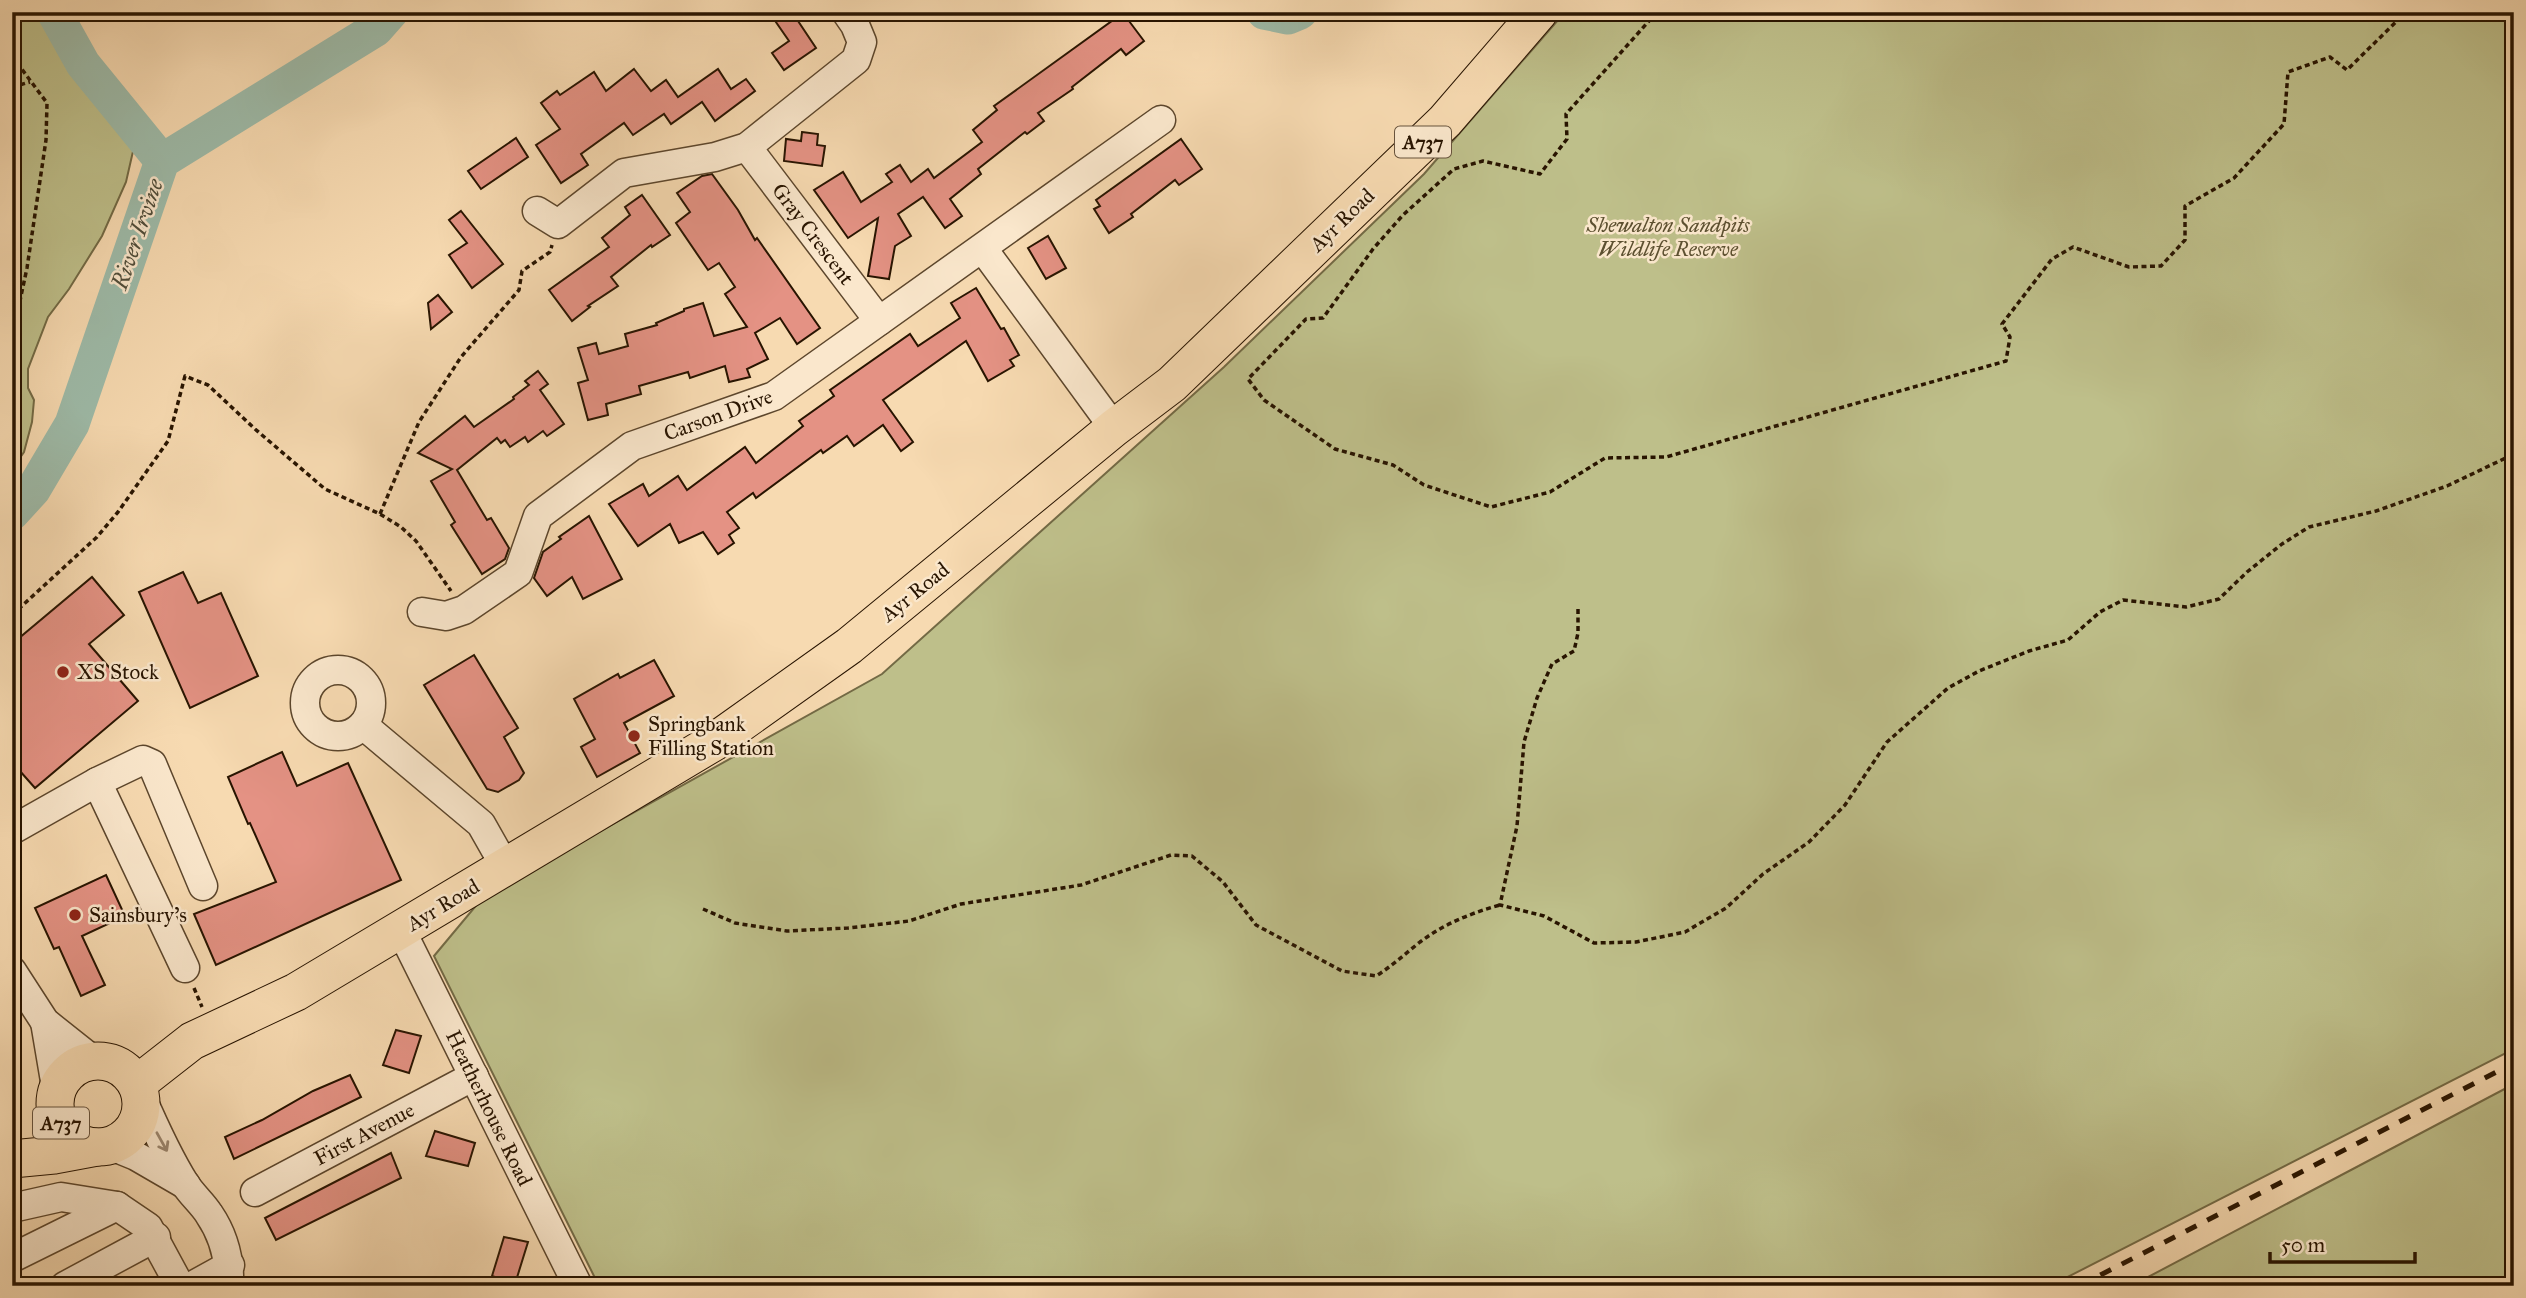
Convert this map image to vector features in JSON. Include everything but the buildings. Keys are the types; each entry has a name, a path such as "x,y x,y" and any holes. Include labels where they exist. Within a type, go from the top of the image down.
{"main road":[{"name":"Ayr Road","path":"100,1061 202,1036 296,992 714,742 849,646 1114,428 1172,384 1445,121 1539,12"},
{"name":"Ayr Road","path":"139,1090 202,1036"},
{"path":"100,1061 119,1066 128,1073 139,1090"},
{"name":"A737","path":"12,1142 35,1129 56,1100 62,1081 71,1070 82,1064 100,1061"},
{"name":"A737","path":"12,1159 103,1146 130,1133 141,1110 139,1090"},
{"name":"A737","path":"56,1100 59,1120 66,1132 86,1145 103,1146"}],"street":[{"path":"547,218 624,173 715,157 747,147 856,60 862,42 846,12"},
{"name":"Carson Drive","path":"464,610 518,573 538,516 632,446 774,396 1161,120"},
{"name":"Gray Crescent","path":"747,147 879,321"},
{"path":"983,249 1114,428"},
{"path":"422,612 446,616 464,610"},
{"path":"363,725 481,824 506,868"},
{"path":"16,821 143,760 152,764 203,886"},
{"path":"97,782 185,968"},
{"name":"Heatherhouse Road","path":"401,930 578,1286"},
{"path":"12,971 45,1022 100,1061"},
{"path":"45,1022 56,1100"},
{"name":"First Avenue","path":"255,1192 474,1076"},
{"path":"139,1090 156,1130 186,1185 210,1215 223,1239 229,1275 192,1286"},
{"path":"103,1146 136,1156 186,1185"},
{"path":"12,1209 61,1198 117,1206 148,1227 156,1237 180,1286"},
{"path":"12,1258 117,1206"},
{"path":"65,1286 156,1237"}],"path":[{"path":"1657,12 1566,114 1567,139 1540,174 1483,161 1454,169 1403,215 1373,249 1323,318 1306,319 1248,379 1264,400 1335,449 1393,465 1424,485 1491,507 1550,492 1605,458 1666,457 2006,361 2010,337 2002,324 2052,259 2073,247 2129,267 2161,266 2185,240 2185,206 2234,178 2284,124 2288,72 2330,57 2347,70 2406,12"},
{"path":"12,56 47,103 46,140 27,268 18,310 12,323"},
{"path":"12,87 30,82"},
{"path":"380,514 419,422 461,357 519,290 522,271 550,251 547,218"},
{"path":"12,615 97,537 118,512 168,441 185,376 208,385 325,489 380,514 401,527 416,541 464,610"},
{"path":"703,909 735,923 787,931 909,921 961,904 1081,885 1171,855 1192,856 1223,882 1256,925 1342,971 1376,976 1395,964 1421,941 1466,914 1500,905 1544,916 1594,943 1636,942 1685,932 1726,908 1763,874 1809,842 1845,805 1888,742 1948,688 1979,671 2029,651 2068,640 2100,612 2123,600 2186,607 2219,599 2282,544 2309,527 2376,511 2446,486 2514,454"},
{"path":"1500,905 1517,826 1524,742 1537,698 1552,664 1574,651 1578,633 1578,609"},
{"path":"185,968 202,1036"}],"green space":[{"path":"12,12 42,12 51,37 73,72 113,115 134,147 126,182 102,236 48,317 28,369 28,388 34,400 32,422 24,452 12,469"},
{"name":"Shewalton Sandpits Wildlife Reserve","path":"1565,12 2514,12 2514,1049 2050,1286 599,1286 434,956 484,896 882,674 1224,367 1424,174"},
{"path":"2514,1084 2514,1286 2131,1286"}],"waterway":[{"path":"54,12 83,64 162,161"},
{"name":"River Irvine","path":"12,513 33,490 72,424 162,161 376,29 391,12"},
{"name":"River Irvine","path":"1264,12 1288,17 1300,12"}],"railway":[{"path":"2079,1286 2514,1063"}],"place":[{"name":"XS Stock","path":"63,672"},
{"name":"Springbank Filling Station","path":"634,736"},
{"name":"Sainsbury's","path":"75,915"}]}
